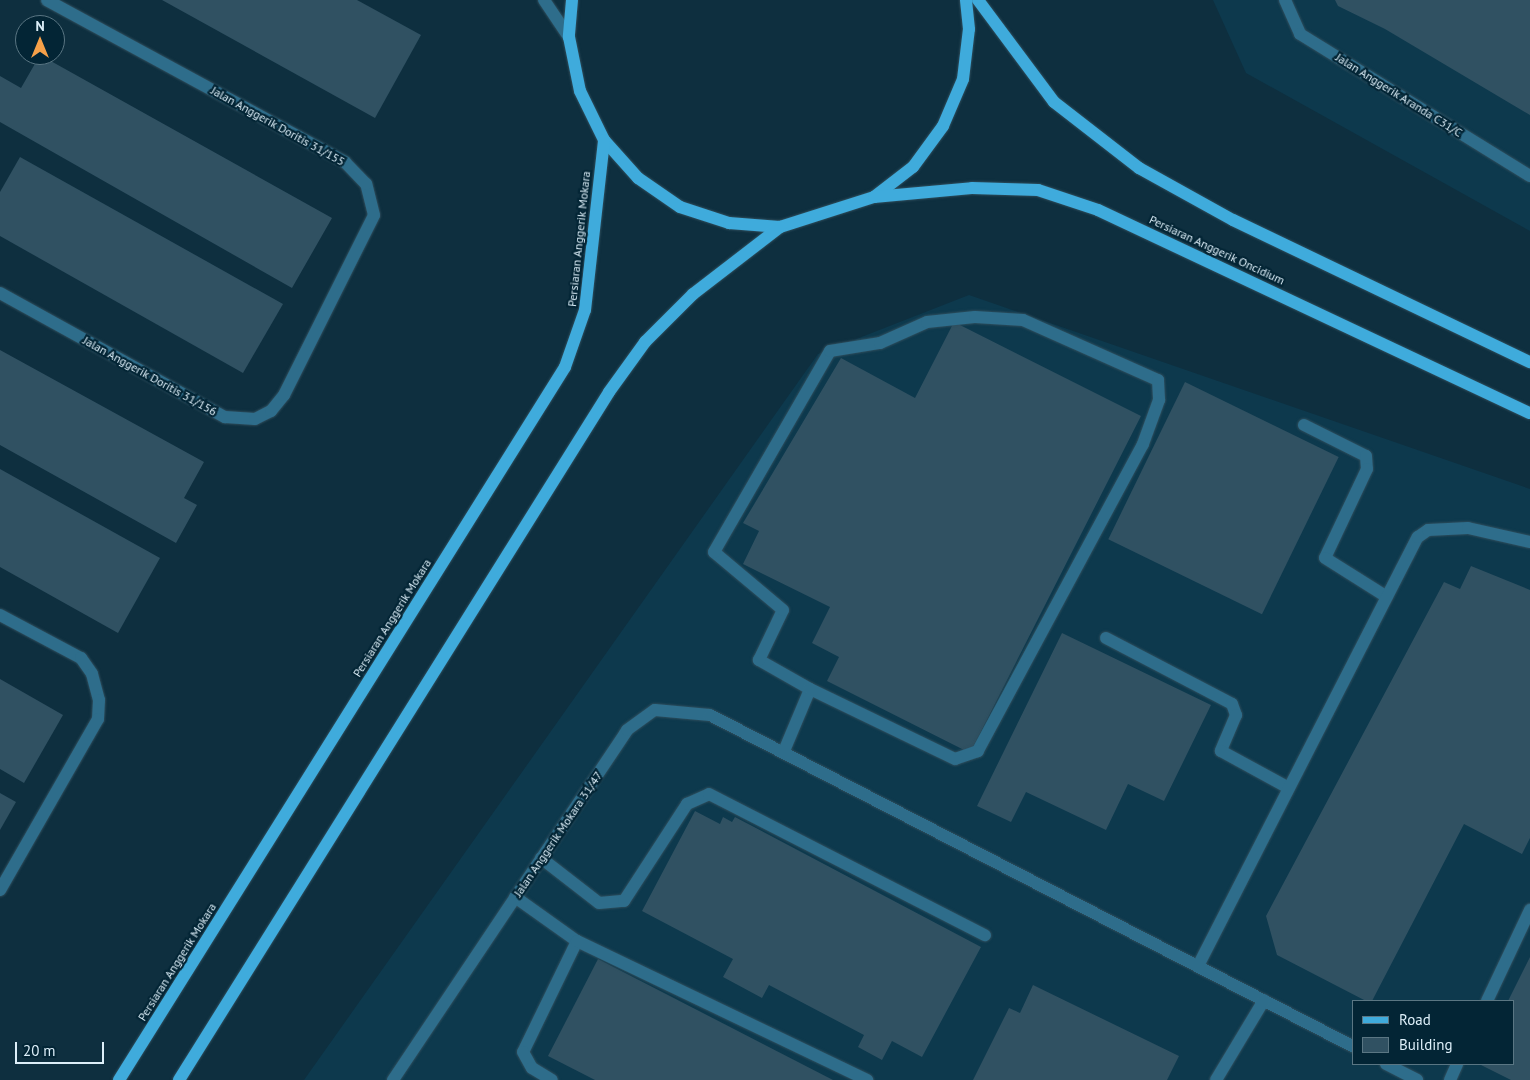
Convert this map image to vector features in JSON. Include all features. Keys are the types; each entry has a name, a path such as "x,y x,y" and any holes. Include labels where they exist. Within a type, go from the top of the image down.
{"main road":[{"path":"572,0 569,37 580,91 604,140 638,178 680,207 729,223 780,227"},
{"path":"179,1080 609,392 646,342 693,294 780,227 874,197 913,167 944,126 963,79 970,29 966,0"},
{"path":"978,0 1054,102 1139,168 1232,220 1530,362"},
{"name":"Persiaran Anggerik Mokara","path":"119,1080 565,367 586,310 604,140"},
{"name":"Persiaran Anggerik Oncidium","path":"874,197 972,188 1038,190 1098,210 1530,413"}],"street":[{"name":"Jalan Anggerik Doritis 31/155","path":"47,0 356,170 373,201 372,226 321,326"},
{"path":"544,0 569,37"},
{"name":"Jalan Anggerik Aranda C31/C","path":"1285,0 1300,34 1530,176"},
{"name":"Jalan Anggerik Doritis 31/156","path":"0,293 225,417 237,419 255,419 271,412 321,326"},
{"path":"975,317 1023,320 1158,380 1159,400 1143,444 978,751 955,759 810,689 759,660 783,610 714,552 830,351 880,342 927,322 975,317"},
{"path":"1304,425 1366,456 1367,469 1325,558 1387,597"},
{"path":"1198,966 1418,537 1428,530 1468,528 1530,542"},
{"path":"0,615 80,658 92,674 99,700 91,730 0,890"},
{"path":"1106,638 1232,704 1236,715 1221,751 1289,788"},
{"path":"784,751 810,689"},
{"name":"Jalan Anggerik Mokara 31/47","path":"393,1080 627,730 655,710 710,715 784,751 1352,1046"},
{"path":"541,858 599,903 624,901 687,804 709,794 985,935"},
{"path":"515,897 577,941 867,1080"},
{"path":"1487,1000 1530,910"},
{"path":"552,1080 532,1068 522,1052 577,941"},
{"path":"1216,1080 1264,1000"},
{"path":"1388,1065 1417,1080"},
{"path":"1450,1080 1457,1065"}],"shaded area":[{"path":"1213,0 1530,0 1530,231 1246,73"},
{"path":"969,295 1530,489 1530,1080 304,1080 818,354"}],"building":[{"path":"162,0 357,0 421,35 375,118"},
{"path":"1335,0 1530,0 1530,115 1385,29 1338,6"},
{"path":"34,65 58,65 332,218 292,288 0,122 0,76 21,88"},
{"path":"20,157 283,304 243,373 0,236 0,192"},
{"path":"954,322 1141,416 970,753 827,681 839,657 812,643 830,607 743,564 759,531 743,523 841,358 915,398"},
{"path":"0,350 204,462 184,498 197,505 176,543 0,445"},
{"path":"1185,382 1339,457 1262,614 1108,539"},
{"path":"0,469 160,558 118,633 0,567"},
{"path":"1471,566 1530,590 1530,838 1522,854 1464,824 1373,1000 1364,1000 1277,955 1266,916 1444,582 1460,589"},
{"path":"1062,633 1211,705 1164,801 1128,784 1106,830 1026,792 1011,822 977,806"},
{"path":"0,679 63,715 24,783 0,769"},
{"path":"0,793 16,802 0,830"},
{"path":"695,811 720,824 723,817 732,822 735,817 981,947 922,1057 892,1041 882,1060 858,1047 864,1035 769,985 762,998 723,977 733,959 642,911"},
{"path":"1530,957 1530,1080 1511,1080 1481,1065 1515,1065 1515,1000 1508,1000"},
{"path":"598,959 833,1080 595,1080 548,1056"},
{"path":"1033,985 1179,1056 1167,1080 973,1080 1009,1008 1020,1013"}]}
